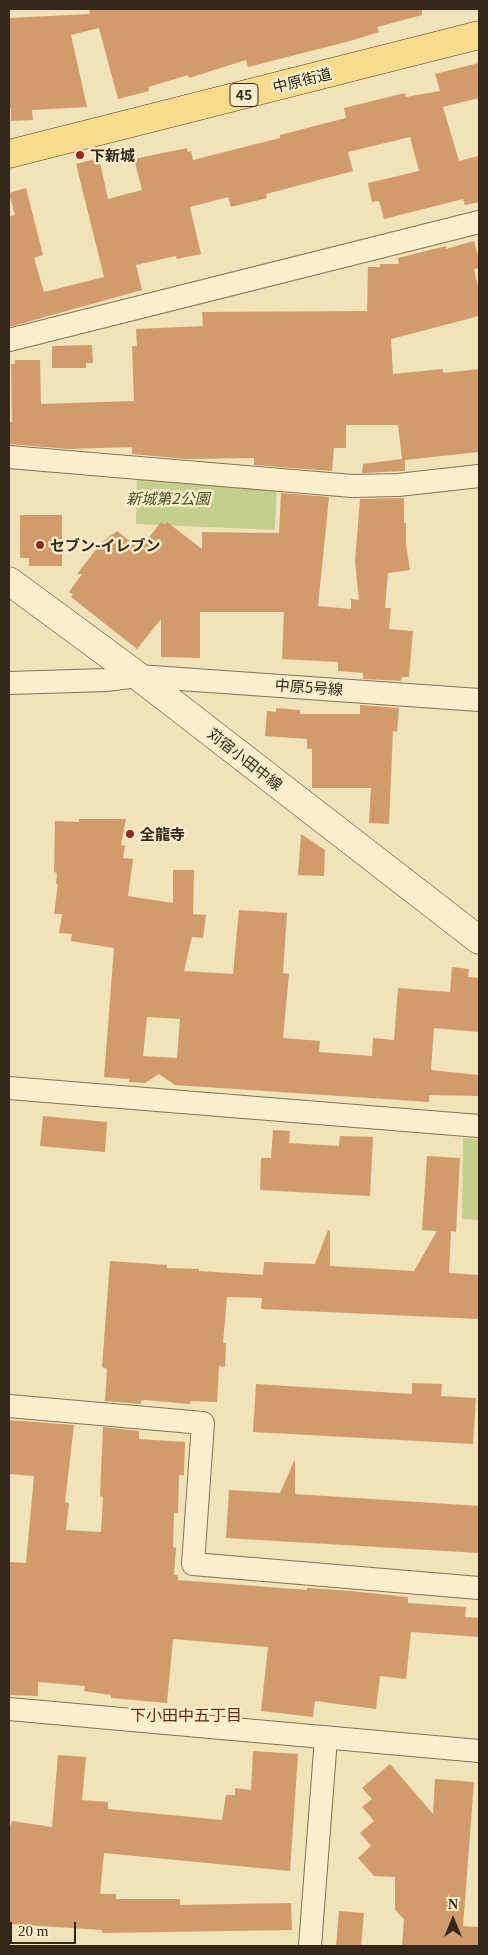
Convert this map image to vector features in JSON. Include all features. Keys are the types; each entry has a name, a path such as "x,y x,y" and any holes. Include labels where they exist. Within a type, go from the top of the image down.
{"main road":[{"name":"中原街道","path":"9,154 479,35"}],"street":[{"path":"9,340 479,222"},
{"path":"9,457 352,486 398,485 479,476"},
{"name":"苅宿小田中線","path":"9,581 138,676 479,940"},
{"name":"中原5号線","path":"9,683 106,680 138,676 479,700"},
{"path":"9,1088 479,1126"},
{"path":"9,1406 203,1424 193,1564 479,1588"},
{"path":"9,1709 479,1751"},
{"path":"310,1946 326,1738"}],"green space":[{"name":"新城第2公園","path":"137,468 277,480 275,530 136,524"},
{"path":"463,1138 479,1139 479,1220 462,1219"}],"building":[{"path":"89,9 422,9 422,15 377,27 379,32 350,41 248,67 246,60 189,78 188,75 148,87 149,91 118,99 99,28 71,35 87,107 32,110 33,120 11,121 11,108 9,108 9,18 90,14"},
{"path":"479,63 479,98 443,107 459,161 479,156 479,202 465,205 463,199 384,219 379,201 372,202 368,183 419,171 410,137 348,152 353,171 266,194 267,198 231,207 228,197 190,207 201,254 177,259 176,256 136,265 142,290 9,327 9,217 15,215 9,193 26,188 43,255 34,258 44,292 104,277 76,164 99,158 108,199 142,190 134,159 187,148 188,152 191,151 193,160 280,138 280,135 346,118 344,108 405,93 406,97 440,91 435,74"},
{"path":"474,241 479,259 479,268 474,269 479,291 479,316 391,339 393,374 443,369 443,373 479,369 479,452 405,460 405,471 362,473 363,464 402,459 398,425 346,425 346,448 334,448 332,471 254,465 254,458 186,459 132,454 132,447 68,449 9,444 9,422 12,422 11,364 15,364 15,360 40,360 41,404 134,401 132,346 137,346 136,329 203,326 202,312 367,311 368,267 380,267 380,264 399,264 398,258 446,246 446,249"},
{"path":"92,345 93,363 86,363 86,368 52,368 52,346"},
{"path":"281,493 329,497 318,606 351,609 351,599 359,600 355,561 360,499 404,498 404,523 406,523 406,544 410,570 388,573 385,608 391,608 389,629 413,631 409,677 402,677 401,681 363,679 363,673 338,671 338,662 282,659 284,612 200,612 200,658 161,657 161,619 137,649 71,597 73,594 69,592 82,574 77,574 101,543 117,531 140,549 161,522 165,525 167,522 202,549 202,532 279,533"},
{"path":"20,515 62,515 62,566 29,566 29,558 20,558"},
{"path":"360,705 399,708 397,732 393,731 389,824 369,823 371,788 312,788 312,749 307,749 307,739 265,736 267,711 276,712 276,708 300,710 300,714 360,714"},
{"path":"79,819 126,819 121,845 125,846 123,858 133,859 128,896 173,903 173,870 194,870 193,914 206,915 203,938 192,937 184,971 233,974 239,910 287,913 283,973 289,974 283,1038 320,1041 319,1052 372,1056 373,1038 394,1040 398,988 450,992 452,967 469,969 468,977 479,978 479,1032 434,1028 431,1070 479,1075 479,1096 429,1095 429,1102 175,1085 159,1074 145,1083 129,1082 129,1079 104,1077 114,948 71,941 72,934 59,933 62,914 54,914 58,884 56,884 57,873 54,872 55,821 79,822","holes":["147,1017 180,1019 177,1058 143,1056"]},
{"path":"301,834 325,850 324,876 298,875"},
{"path":"43,1116 107,1122 105,1152 40,1146"},
{"path":"273,1130 290,1131 289,1143 339,1146 340,1136 373,1137 370,1196 260,1190 261,1158 271,1158"},
{"path":"427,1156 460,1158 456,1232 451,1231 449,1273 479,1275 479,1319 261,1309 262,1298 227,1297 223,1343 226,1343 225,1367 219,1366 217,1402 190,1401 190,1404 144,1400 141,1401 141,1404 105,1401 107,1369 102,1367 110,1261 167,1265 167,1268 199,1269 199,1271 263,1275 264,1262 315,1264 328,1230 330,1231 330,1266 414,1271 437,1231 422,1230"},
{"path":"412,1383 442,1384 441,1396 476,1398 473,1444 253,1432 256,1384 412,1394"},
{"path":"9,1420 74,1425 65,1502 69,1503 66,1530 101,1532 103,1497 100,1496 103,1427 139,1431 139,1439 185,1442 184,1475 179,1475 178,1513 174,1513 173,1547 176,1548 174,1575 178,1575 178,1580 307,1590 307,1588 351,1591 408,1597 408,1603 466,1607 465,1617 479,1618 479,1637 411,1632 406,1679 380,1676 376,1709 315,1701 313,1717 261,1711 268,1647 173,1639 167,1703 111,1698 111,1695 84,1691 85,1686 38,1682 38,1696 9,1695 9,1562 26,1563 34,1476 9,1474"},
{"path":"295,1459 295,1494 479,1506 479,1553 226,1538 229,1490 280,1493"},
{"path":"253,1751 298,1754 290,1871 104,1853 100,1894 116,1894 116,1899 180,1899 180,1905 291,1903 292,1930 102,1933 102,1930 9,1924 9,1830 12,1821 52,1827 58,1755 86,1757 82,1800 108,1802 108,1809 222,1820 226,1795 235,1795 235,1788 251,1790"},
{"path":"390,1764 433,1814 435,1779 474,1782 463,1926 479,1927 479,1946 402,1946 404,1919 395,1910 395,1877 374,1876 358,1858 371,1846 360,1833 374,1821 362,1807 372,1799 362,1788"},
{"path":"339,1911 364,1913 361,1946 336,1946"}],"place":[{"name":"下新城","path":"80,155"},
{"name":"セブン-イレブン","path":"40,545"},
{"name":"全龍寺","path":"130,834"}],"district":[{"name":"下小田中五丁目","path":"186,1715"}]}
